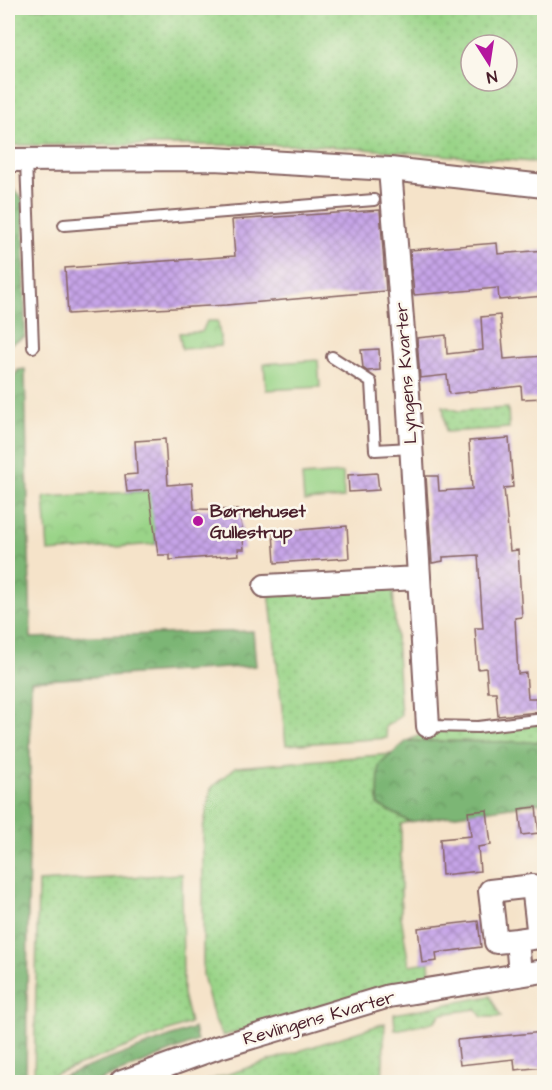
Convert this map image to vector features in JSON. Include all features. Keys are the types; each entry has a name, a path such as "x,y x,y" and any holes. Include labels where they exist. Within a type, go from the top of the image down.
{"street":[{"path":"17,160 214,159 390,169 544,186"},
{"name":"Lyngens Kvarter","path":"390,169 411,448 428,726"},
{"path":"265,586 418,578"},
{"path":"517,940 520,974"},
{"name":"Revlingens Kvarter","path":"122,1083 216,1048 389,996 544,971"}],"lane":[{"path":"17,160 33,347"},
{"path":"64,225 374,200"},
{"path":"332,357 371,382 375,450 411,448"},
{"path":"428,726 478,727 544,719"}],"green space":[{"path":"8,8 544,8 544,163 313,145 8,145"},
{"path":"8,184 24,200 25,337 8,345"},
{"path":"207,321 218,321 221,346 182,349 179,333 202,332"},
{"path":"318,360 320,387 266,390 264,364"},
{"path":"25,369 31,638 253,631 256,666 31,681 26,1082 8,1082 8,386 18,370"},
{"path":"443,406 458,411 508,408 509,428 446,432"},
{"path":"343,473 344,498 304,501 302,476"},
{"path":"152,491 156,544 48,552 44,497"},
{"path":"393,590 401,716 385,727 387,738 286,745 269,591"},
{"path":"544,724 544,742 407,741 429,731"},
{"path":"407,741 544,742 544,802 410,822 378,805 379,765"},
{"path":"392,754 379,765 378,805 410,822 401,824 401,916 409,965 429,962 430,974 223,1036 214,1018 203,975 203,829 211,788 236,767"},
{"path":"182,874 183,994 190,1023 34,1082 38,882"},
{"path":"490,996 501,1017 482,1017 476,1009 441,1014 434,1022 395,1030 394,1014"},
{"path":"385,1023 382,1082 204,1082"},
{"path":"194,1028 197,1041 96,1082 47,1082"}],"building":[{"path":"380,210 386,291 227,305 68,314 65,268 235,256 232,220"},
{"path":"497,243 498,254 544,250 544,296 499,300 498,288 414,295 410,250"},
{"path":"500,315 504,359 544,356 544,398 522,399 521,386 449,394 447,375 420,378 417,338 446,335 447,354 483,350 481,317"},
{"path":"379,349 380,370 367,371 363,368 361,350"},
{"path":"509,438 513,487 504,488 510,551 518,550 522,617 515,618 518,674 526,673 528,698 536,698 538,712 498,716 496,692 488,692 486,668 478,669 475,628 483,628 478,555 443,557 443,561 432,563 426,476 438,476 439,491 472,489 469,441"},
{"name":"Børnehuset Gullestrup","path":"165,439 168,485 192,483 194,509 240,510 244,549 238,549 239,555 170,560 170,555 158,555 149,490 127,492 125,475 137,474 135,441"},
{"path":"377,473 379,490 349,492 348,475"},
{"path":"347,526 349,558 275,563 273,532"},
{"path":"536,807 539,833 522,835 519,809"},
{"path":"487,810 491,845 478,847 480,871 442,875 440,839 471,836 468,812"},
{"path":"478,921 481,947 436,953 437,961 422,963 418,928"},
{"path":"544,1032 544,1067 515,1070 514,1059 460,1065 457,1040"}],"place":[{"name":"Børnehuset Gullestrup","path":"198,521"}]}
